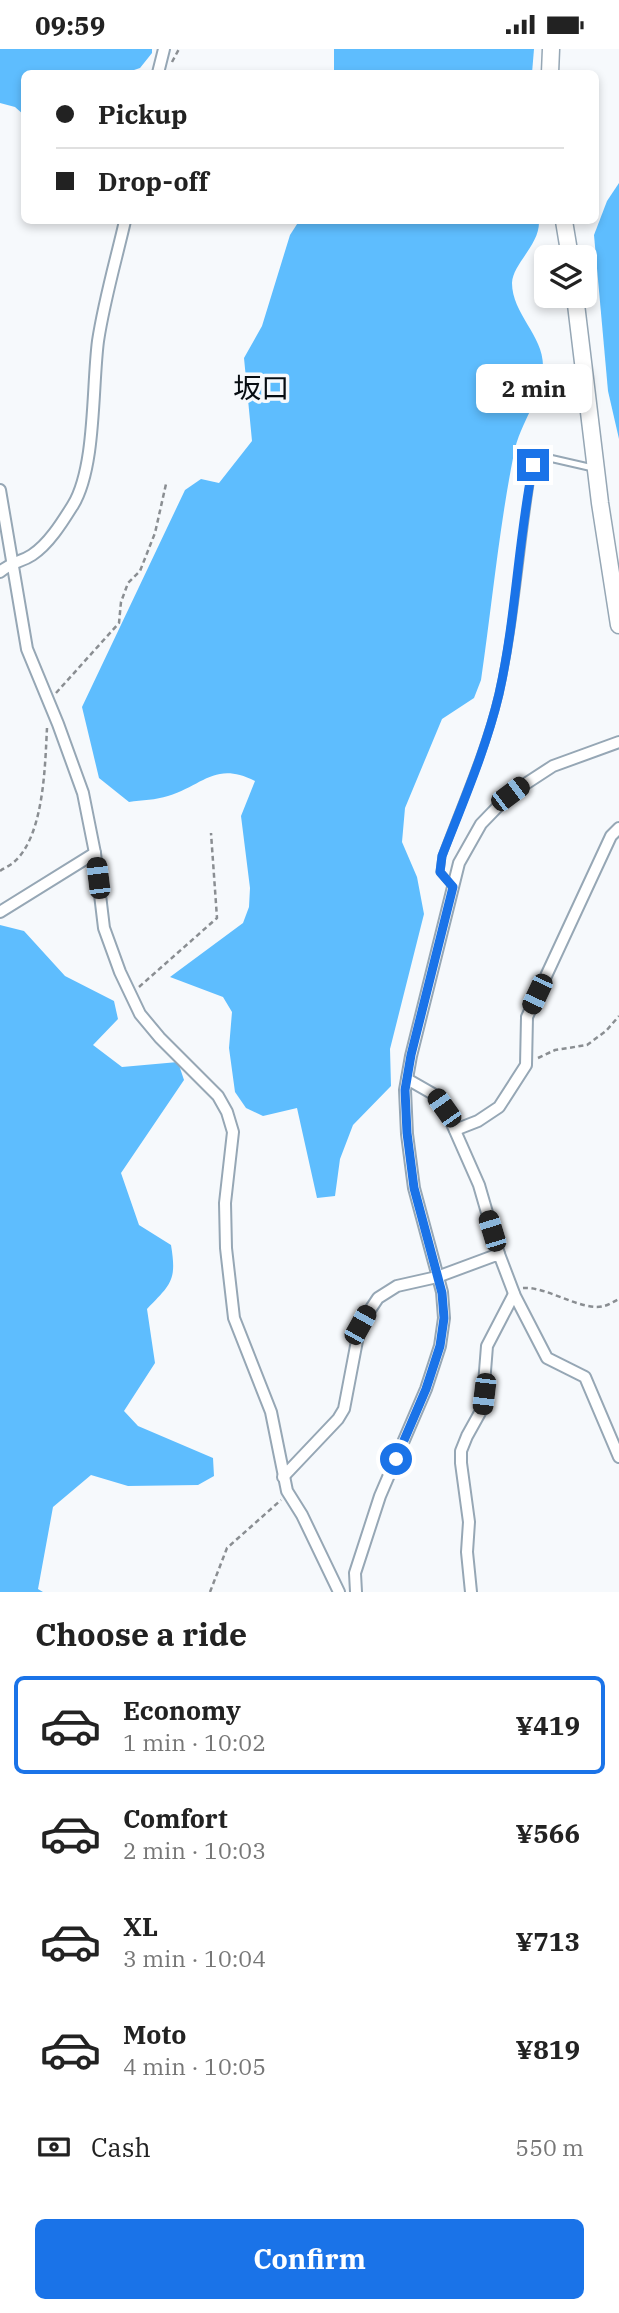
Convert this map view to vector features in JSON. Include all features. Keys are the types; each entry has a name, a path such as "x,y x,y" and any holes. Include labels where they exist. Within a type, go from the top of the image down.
{"main road":[{"path":"551,49 551,70"},
{"path":"564,224 568,245"},
{"path":"577,308 619,625"}],"street":[{"path":"159,70 164,49"},
{"path":"0,572 11,562 32,555 52,534 82,487 89,448 99,337 124,224"},
{"path":"0,489 4,540 11,562 27,649 83,793 95,853 104,928 120,972 140,1014 218,1096 228,1112 233,1132 225,1203 229,1286 234,1318 271,1412 288,1493 302,1514 339,1592"},
{"path":"356,1592 355,1573 380,1496 426,1389 440,1346 444,1318 442,1293 414,1188 405,1090 459,863 481,824 502,801 529,780 553,766 619,742"},
{"path":"454,1130 478,1121 499,1107 526,1065 527,1017 611,836 619,828"},
{"path":"0,912 95,853"},
{"path":"407,1079 435,1095 444,1108 479,1185 513,1292 547,1358 585,1377 619,1457"},
{"path":"283,1477 338,1419 344,1409 360,1325 378,1298 397,1286 437,1276 499,1254"},
{"path":"471,1592 467,1552 469,1522 461,1451 482,1409 487,1346 513,1292"}],"lane":[{"path":"453,887 440,872 442,856 484,747 499,693 533,465 536,460 544,457 597,469"}],"path":[{"path":"49,700 119,623 121,602 128,583 140,571 155,533 166,484"},
{"path":"0,871 14,862 30,840 43,787 47,725"},
{"path":"131,996 217,918 211,833"},
{"path":"526,1065 555,1050 587,1045 606,1031 619,1016"},
{"path":"513,1292 532,1288 601,1307 619,1299"},
{"path":"210,1592 227,1548 288,1493"}],"shaded area":[{"path":"0,49 152,49 152,53 140,68 134,70 21,70 21,112 15,107 0,103"},
{"path":"334,49 534,49 532,70 334,70"},
{"path":"619,183 619,439 608,391 594,235 607,201"},
{"path":"297,224 539,224 535,238 517,268 512,283 517,305 539,345 543,367 539,389 514,453 481,680 474,698 442,719 405,808 402,842 417,877 424,914 390,1049 391,1086 353,1125 340,1159 335,1196 317,1198 297,1108 263,1116 246,1108 235,1092 229,1048 232,1012 223,997 170,977 243,923 249,907 250,888 241,816 255,781 241,775 219,774 168,796 129,802 99,778 82,707 185,490 201,479 219,483 252,441 244,358 262,326 290,235"},
{"path":"0,925 24,931 65,976 114,1001 118,1019 93,1045 122,1067 178,1062 184,1080 121,1173 139,1225 171,1245 173,1267 167,1287 147,1309 155,1363 124,1411 138,1426 213,1458 214,1476 198,1485 128,1486 91,1475 53,1507 38,1589 43,1592 0,1592"}],"district":[{"name":"坂口","path":"261,387"}],"route":[{"path":"396,1459 426,1389 440,1346 444,1318 442,1293 414,1188 405,1090 411,1055 453,887 440,872 442,856 484,747 499,693 533,465"}]}
